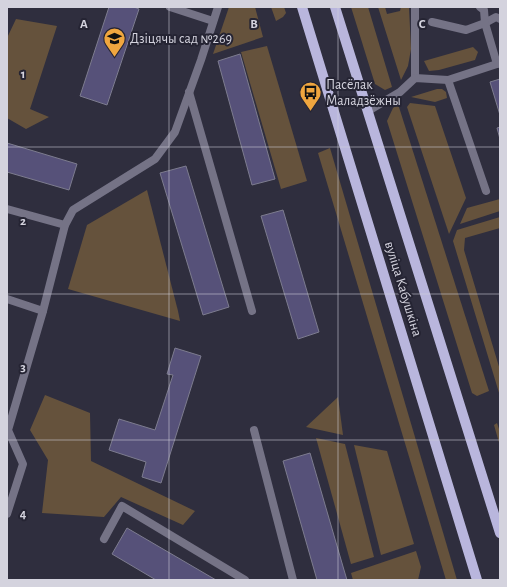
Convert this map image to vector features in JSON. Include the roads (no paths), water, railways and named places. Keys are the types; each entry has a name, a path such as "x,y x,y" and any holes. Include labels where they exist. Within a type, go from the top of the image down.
{"main road":[{"name":"вуліца Кабушкіна","path":"302,7 476,580"},
{"name":"вуліца Кабушкіна","path":"335,7 500,533"}],"lane":[{"path":"170,7 213,20"},
{"path":"7,514 23,464 7,430 43,311 65,226 73,210 155,159 175,132 218,7"},
{"path":"415,7 415,78"},
{"path":"368,111 400,92 415,78 448,80 498,63 485,23 484,10 480,7"},
{"path":"432,22 466,30 496,17 500,19"},
{"path":"448,80 486,191"},
{"path":"189,92 252,311"},
{"path":"7,209 65,226"},
{"path":"7,299 43,311"},
{"path":"254,430 293,580"},
{"path":"104,539 122,506 245,580"}],"place":[{"name":"Дзіцячы сад №269","path":"115,58"},
{"name":"Пасёлак Маладзёжны","path":"310,112"}]}
